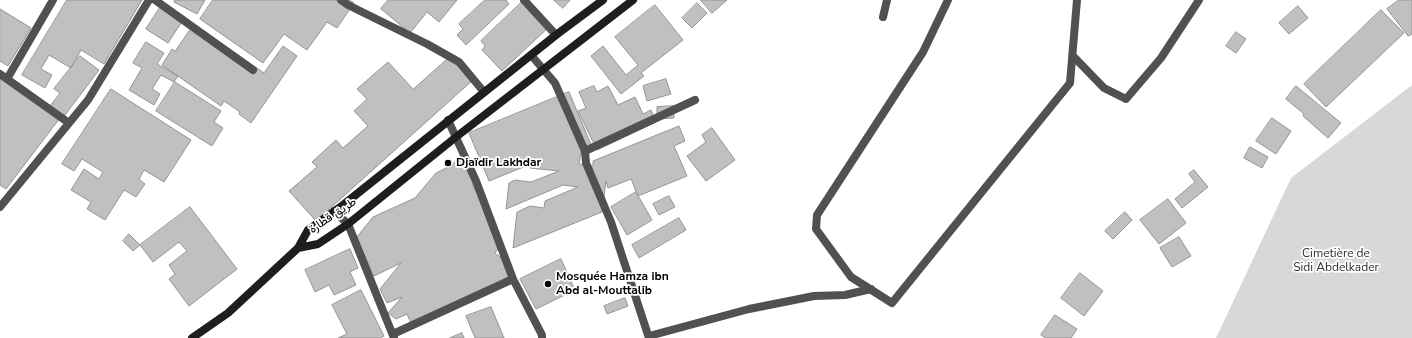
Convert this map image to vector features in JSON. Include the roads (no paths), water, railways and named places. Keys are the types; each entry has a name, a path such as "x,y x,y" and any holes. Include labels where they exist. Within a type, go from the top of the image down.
{"main road":[{"name":"طريق قطارة","path":"298,248 308,230 531,54 603,0"},
{"name":"طريق قطارة","path":"298,248 318,244 348,224 456,137 633,0"},
{"path":"192,338 228,313 298,248"}],"street":[{"path":"7,79 53,0"},
{"path":"1,203 88,100 148,0"},
{"path":"155,0 254,70"},
{"path":"341,0 459,62 484,92"},
{"path":"524,0 556,35"},
{"path":"883,17 887,0"},
{"path":"948,0 923,52 817,214 816,229 851,276 892,303 1070,83 1077,0"},
{"path":"1072,56 1104,88 1126,99 1161,58 1199,0"},
{"path":"531,54 555,83 585,151 586,163 611,222 647,337 749,309 814,296 845,296 871,289"},
{"path":"0,74 69,123"},
{"path":"585,151 695,100"},
{"path":"448,120 476,182 513,279 542,335 542,338"},
{"path":"334,211 348,224 393,336 513,279"}],"place":[{"name":"Djaïdir Lakhdar","path":"448,163"},
{"name":"Mosquée Hamza ibn Abd al-Mouttalib","path":"548,284"}],"park label":[{"name":"Cimetière de Sidi Abdelkader","path":"1336,261"}]}
